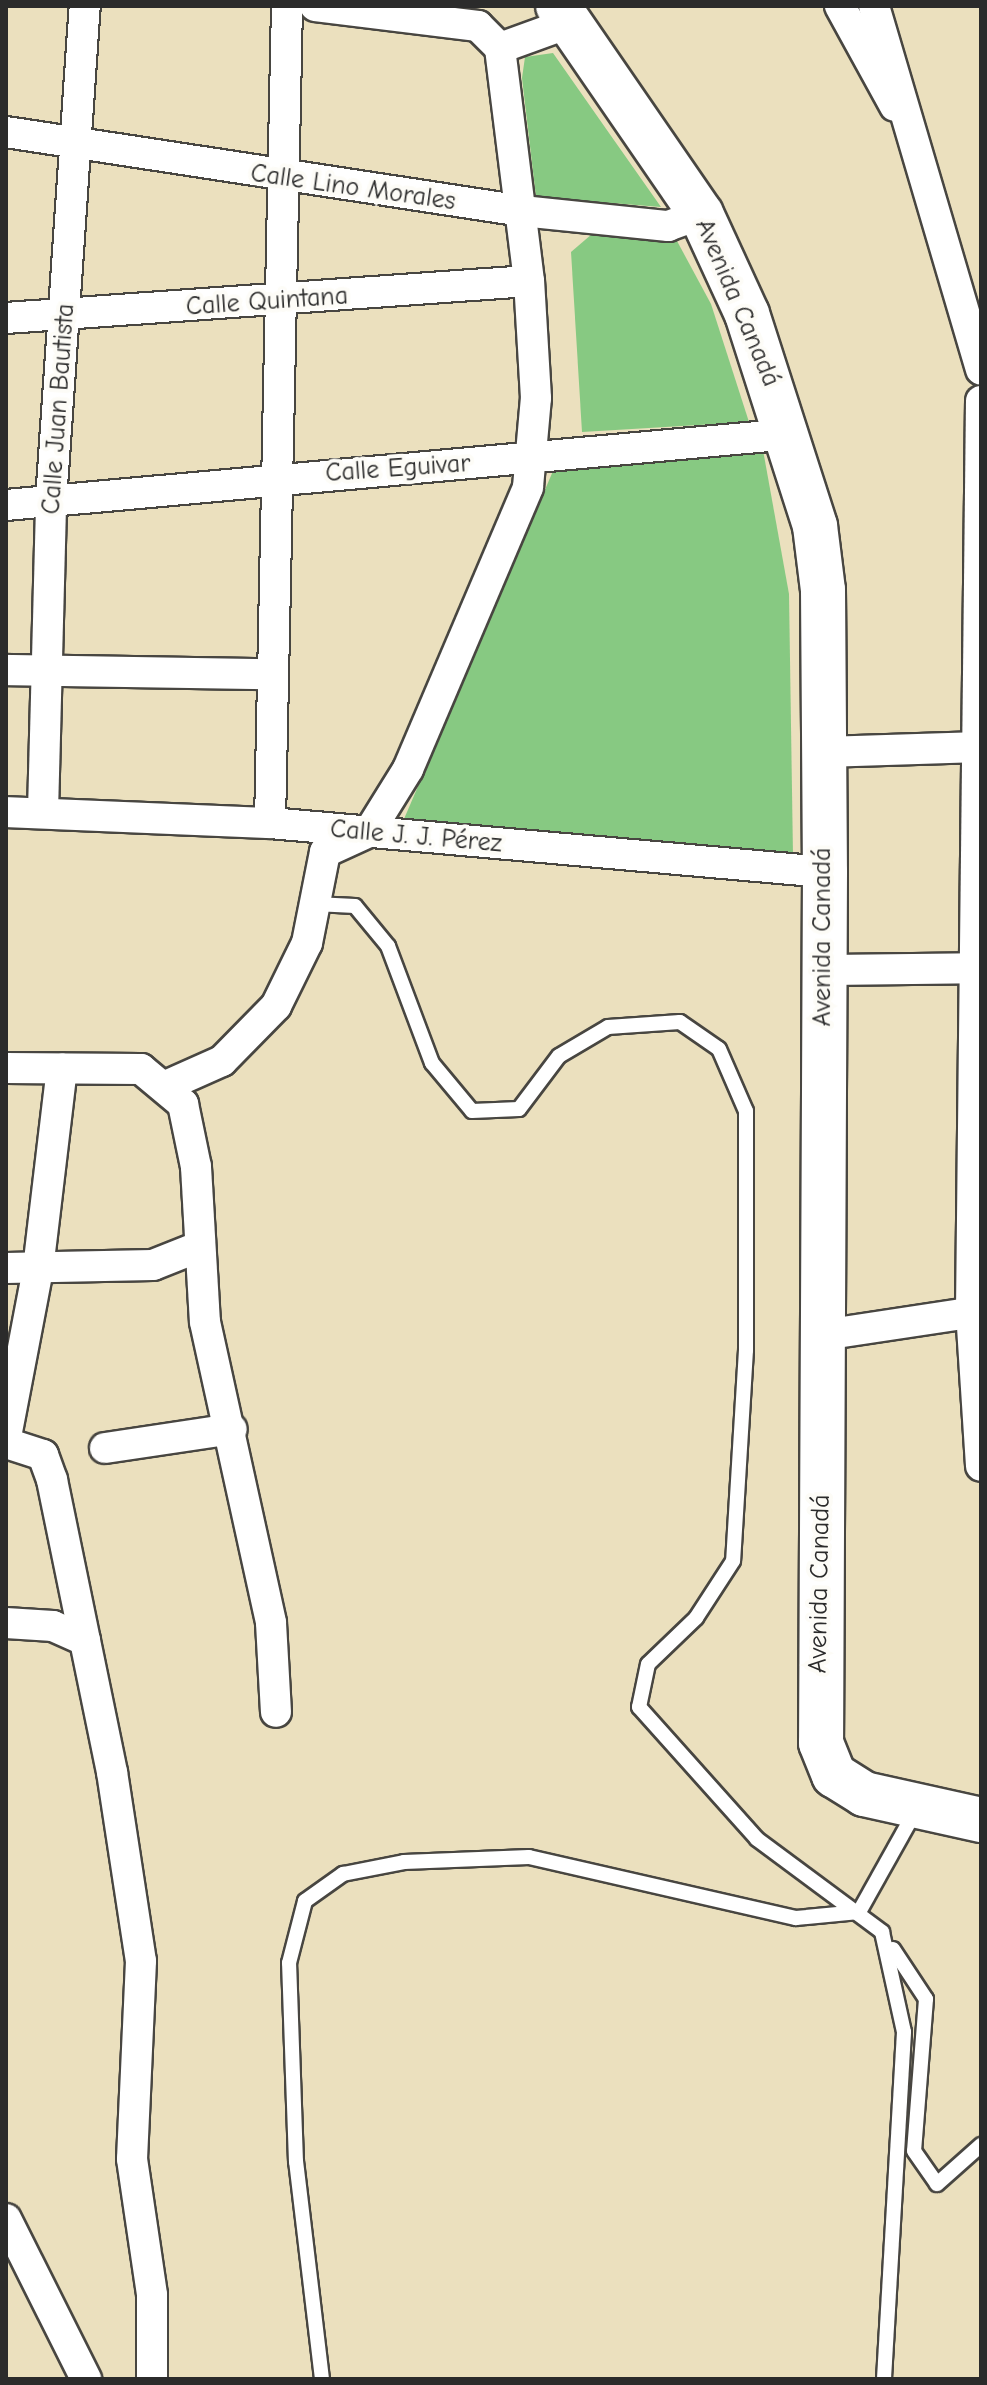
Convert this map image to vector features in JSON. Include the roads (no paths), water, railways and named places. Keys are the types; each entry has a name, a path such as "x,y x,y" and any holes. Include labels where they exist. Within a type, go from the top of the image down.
{"highway":[{"name":"Avenida Canadá","path":"565,14 701,214 790,434 823,590 825,872 821,1743 834,1775 864,1794 917,1810 981,1820"}],"street":[{"name":"Calle Juan Bautista","path":"43,812 50,669 51,501 66,315 71,145 85,6"},
{"path":"270,823 270,674 285,179 287,6"},
{"path":"168,1085 222,1061 276,1006 307,943 325,852 369,832 408,769 528,487 536,398 529,281 500,48 478,26 315,6"},
{"path":"840,6 903,118"},
{"path":"874,6 890,43 903,118 981,370"},
{"path":"500,48 565,14"},
{"name":"Calle Lino Morales","path":"6,132 285,179 522,211 668,226 701,214"},
{"name":"Calle Quintana","path":"6,318 281,301 529,281"},
{"path":"981,401 976,1311 981,1466"},
{"name":"Calle Eguivar","path":"6,505 276,478 530,459 790,434"},
{"path":"6,670 270,674"},
{"path":"823,752 977,747"},
{"name":"Calle J. J. Pérez","path":"6,812 270,823 825,872"},
{"path":"823,970 979,968"},
{"path":"6,1068 141,1069 168,1085 191,1130 196,1248 205,1322 232,1429 271,1623 276,1712"},
{"path":"62,1068 38,1269 6,1440 43,1455 85,1640 141,1961 132,2159 152,2295 152,2379"},
{"path":"6,1268 153,1265 196,1248"},
{"path":"823,1335 976,1311"},
{"path":"105,1448 232,1429"},
{"path":"6,1623 53,1626 85,1640"},
{"path":"6,2219 86,2379"}],"lane":[{"path":"315,904 355,906 388,946 432,1063 472,1111 519,1109 559,1056 608,1027 680,1022 719,1049 746,1111 746,1350 733,1561 696,1618 648,1664 639,1707 757,1839 882,1932 926,1999 914,2151 937,2184 981,2145"},
{"path":"859,1912 917,1810"},
{"path":"322,2379 295,2146 289,1963 305,1901 343,1874 404,1862 529,1857 796,1918 859,1912"},
{"path":"882,1932 904,2032 884,2379"}]}
